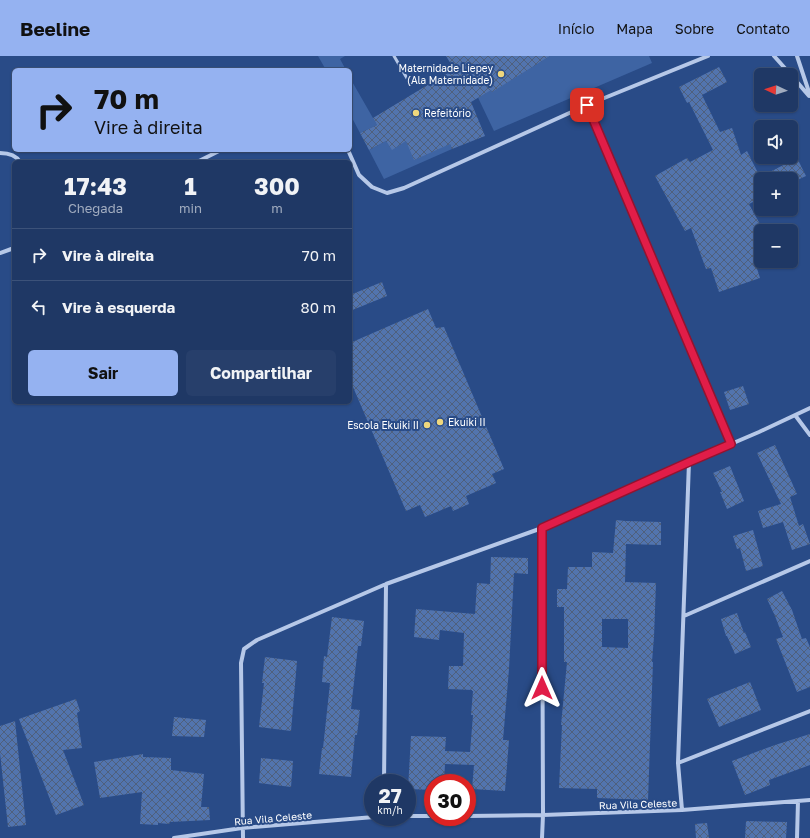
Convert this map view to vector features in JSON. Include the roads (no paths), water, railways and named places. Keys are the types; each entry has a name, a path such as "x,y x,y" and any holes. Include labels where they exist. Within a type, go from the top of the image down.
{"street":[{"path":"349,152 359,175 372,187 387,193 404,188 587,105 708,56"},
{"path":"774,56 785,68"},
{"path":"797,56 810,96"},
{"path":"798,83 810,96"},
{"path":"587,105 731,444"},
{"path":"200,160 217,152"},
{"path":"0,153 6,153 19,160"},
{"path":"0,253 12,249"},
{"path":"243,838 241,663 244,649 257,640 386,584 542,528 810,408"},
{"path":"795,415 810,435"},
{"path":"682,810 678,763 689,462"},
{"path":"542,528 542,838"},
{"path":"684,616 810,561"},
{"path":"384,774 386,584"},
{"path":"678,763 810,711"},
{"name":"Rua Vila Celeste","path":"476,816 682,810 810,800"},
{"path":"797,838 798,801"},
{"name":"Rua Vila Celeste","path":"174,838 242,828 364,818"}],"lane":[{"path":"394,56 408,80"}],"place":[{"name":"Maternidade Liepey (Ala Maternidade)","path":"501,74"},
{"name":"Refeitório","path":"416,113"},
{"name":"Ekuiki II","path":"440,422"},
{"name":"Escola Ekuiki II","path":"427,425"}]}
